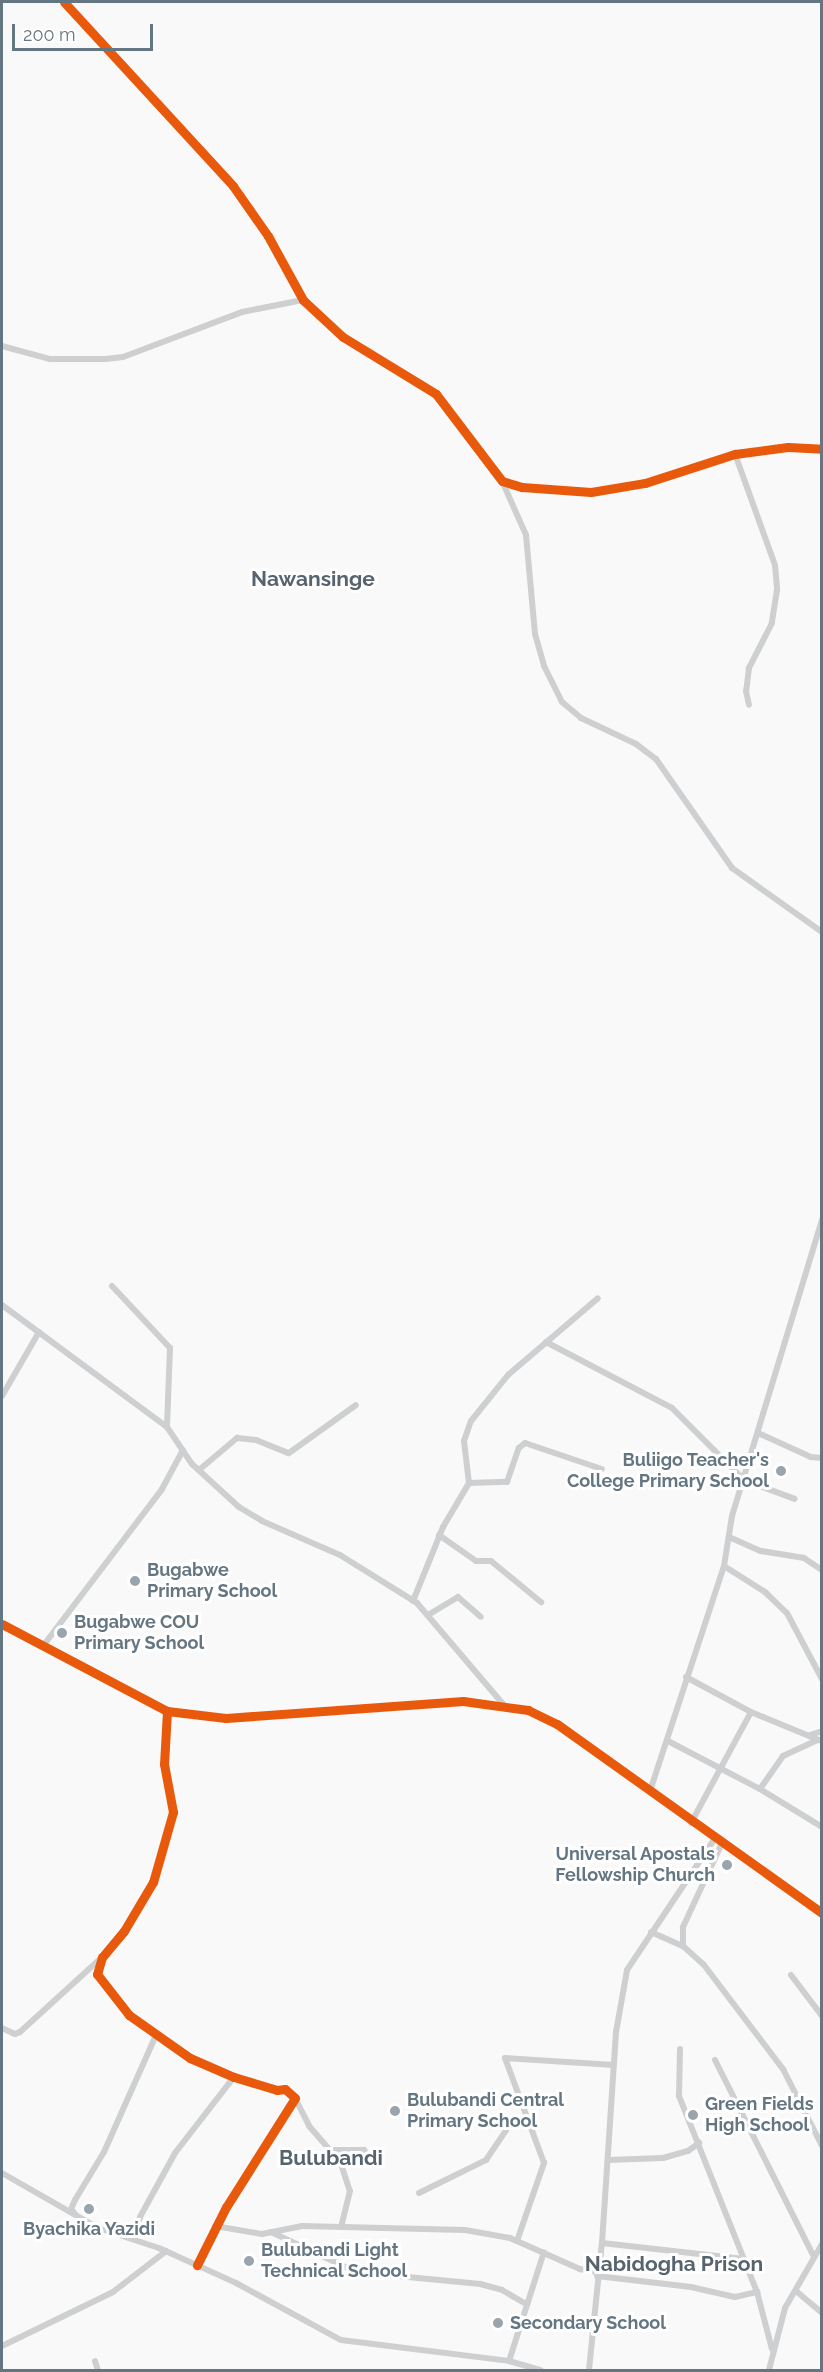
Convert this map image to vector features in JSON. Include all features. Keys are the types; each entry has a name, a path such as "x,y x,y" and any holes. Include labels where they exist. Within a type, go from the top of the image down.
{"street":[{"path":"64,2 233,186 264,229 303,300 343,337 436,394 502,481 526,535 535,634 544,666 562,702 581,718 636,744 656,759 732,868 822,932"},
{"path":"2,346 50,359 123,357 242,312 303,300"},
{"path":"502,481 522,487 591,492 645,483 735,454 788,447 822,449"},
{"path":"735,454 775,565 777,590 772,623 749,668 746,691 749,705"},
{"path":"650,1791 724,1566 744,1480 822,1220"},
{"path":"112,1286 170,1348 167,1427"},
{"path":"413,1600 440,1535 470,1483 464,1441 471,1421 508,1376 598,1298"},
{"path":"2,1305 167,1427 199,1470 250,1515 340,1555 413,1600 428,1615 457,1654 503,1704"},
{"path":"2,1396 39,1332"},
{"path":"546,1342 672,1408 744,1480 795,1499"},
{"path":"199,1470 237,1438 256,1440 288,1453 356,1405"},
{"path":"758,1432 811,1457 822,1458"},
{"path":"470,1483 507,1482 519,1448 525,1443 602,1468"},
{"path":"44,1646 162,1489 183,1450"},
{"path":"440,1535 476,1561 491,1561 541,1602"},
{"path":"729,1537 761,1551 804,1558 822,1570"},
{"path":"724,1566 765,1592 787,1613 822,1679"},
{"path":"428,1615 458,1597 481,1617"},
{"path":"2,1624 166,1712 226,1718 463,1701 503,1704 528,1710 557,1724 691,1822 822,1913"},
{"path":"686,1677 751,1712 820,1741"},
{"path":"2,2028 15,2034 20,2032 65,1987 102,1958 124,1931 153,1882 173,1812 164,1764 166,1712"},
{"path":"691,1822 751,1712"},
{"path":"810,1735 822,1731"},
{"path":"668,1741 760,1789 822,1827"},
{"path":"760,1789 783,1756 820,1741"},
{"path":"589,2370 597,2274 602,2243 614,2065 627,1970 715,1838"},
{"path":"683,1946 683,1927 722,1843"},
{"path":"651,1932 683,1946 704,1965 783,2069 822,2146"},
{"path":"102,1958 97,1969 101,1983 129,2015 156,2035 190,2058 234,2077 277,2090 285,2089 295,2098 309,2126 341,2164 350,2191 340,2226"},
{"path":"791,1975 822,2016"},
{"path":"75,2215 71,2209 75,2199 104,2152 156,2035"},
{"path":"680,2049 679,2096 757,2292 772,2349"},
{"path":"517,2241 544,2163 541,2146 527,2117 506,2058 614,2065"},
{"path":"715,2060 814,2257"},
{"path":"133,2239 140,2217 175,2153 234,2077"},
{"path":"196,2265 215,2226 295,2098"},
{"path":"418,2193 486,2160 508,2127 527,2117"},
{"path":"608,2160 663,2158 688,2151 699,2143"},
{"path":"330,2150 364,2151 374,2165"},
{"path":"2,2173 75,2215 196,2265 341,2340 509,2361 541,2370"},
{"path":"215,2226 271,2232 302,2226 428,2226 517,2241 580,2269 597,2274 691,2287 735,2297 757,2292"},
{"path":"271,2232 356,2272 480,2284 502,2290 526,2304"},
{"path":"602,2243 744,2259"},
{"path":"769,2370 772,2349 785,2308 822,2244"},
{"path":"2,2346 114,2292 166,2251"},
{"path":"509,2361 544,2253"},
{"path":"796,2290 822,2313"},
{"path":"94,2361 98,2370"}],"cycle path":[{"path":"64,2 233,186 268,236 303,300 343,337 436,394 502,481 522,487 591,492 645,483 735,454 788,447 822,449"},
{"path":"2,1624 167,1711 226,1718 463,1701 528,1710 557,1724 822,1913"},
{"path":"167,1711 164,1764 173,1812 153,1882 124,1931 102,1957 97,1974 129,2015 190,2058 234,2077 277,2090 285,2089 295,2098 226,2207 197,2265"}],"place":[{"name":"Buliigo Teacher's College Primary School","path":"781,1471"},
{"name":"Bugabwe Primary School","path":"135,1581"},
{"name":"Bugabwe COU Primary School","path":"62,1633"},
{"name":"Universal Apostals Fellowship Church","path":"727,1865"},
{"name":"Bulubandi Central Primary School","path":"395,2111"},
{"name":"Green Fields High School","path":"693,2115"},
{"name":"Byachika Yazidi","path":"89,2209"},
{"name":"Bulubandi Light Technical School","path":"249,2261"},
{"name":"Secondary School","path":"498,2323"}],"district":[{"name":"Nawansinge","path":"313,579"},
{"name":"Bulubandi","path":"331,2158"},
{"name":"Nabidogha Prison","path":"674,2264"}]}
